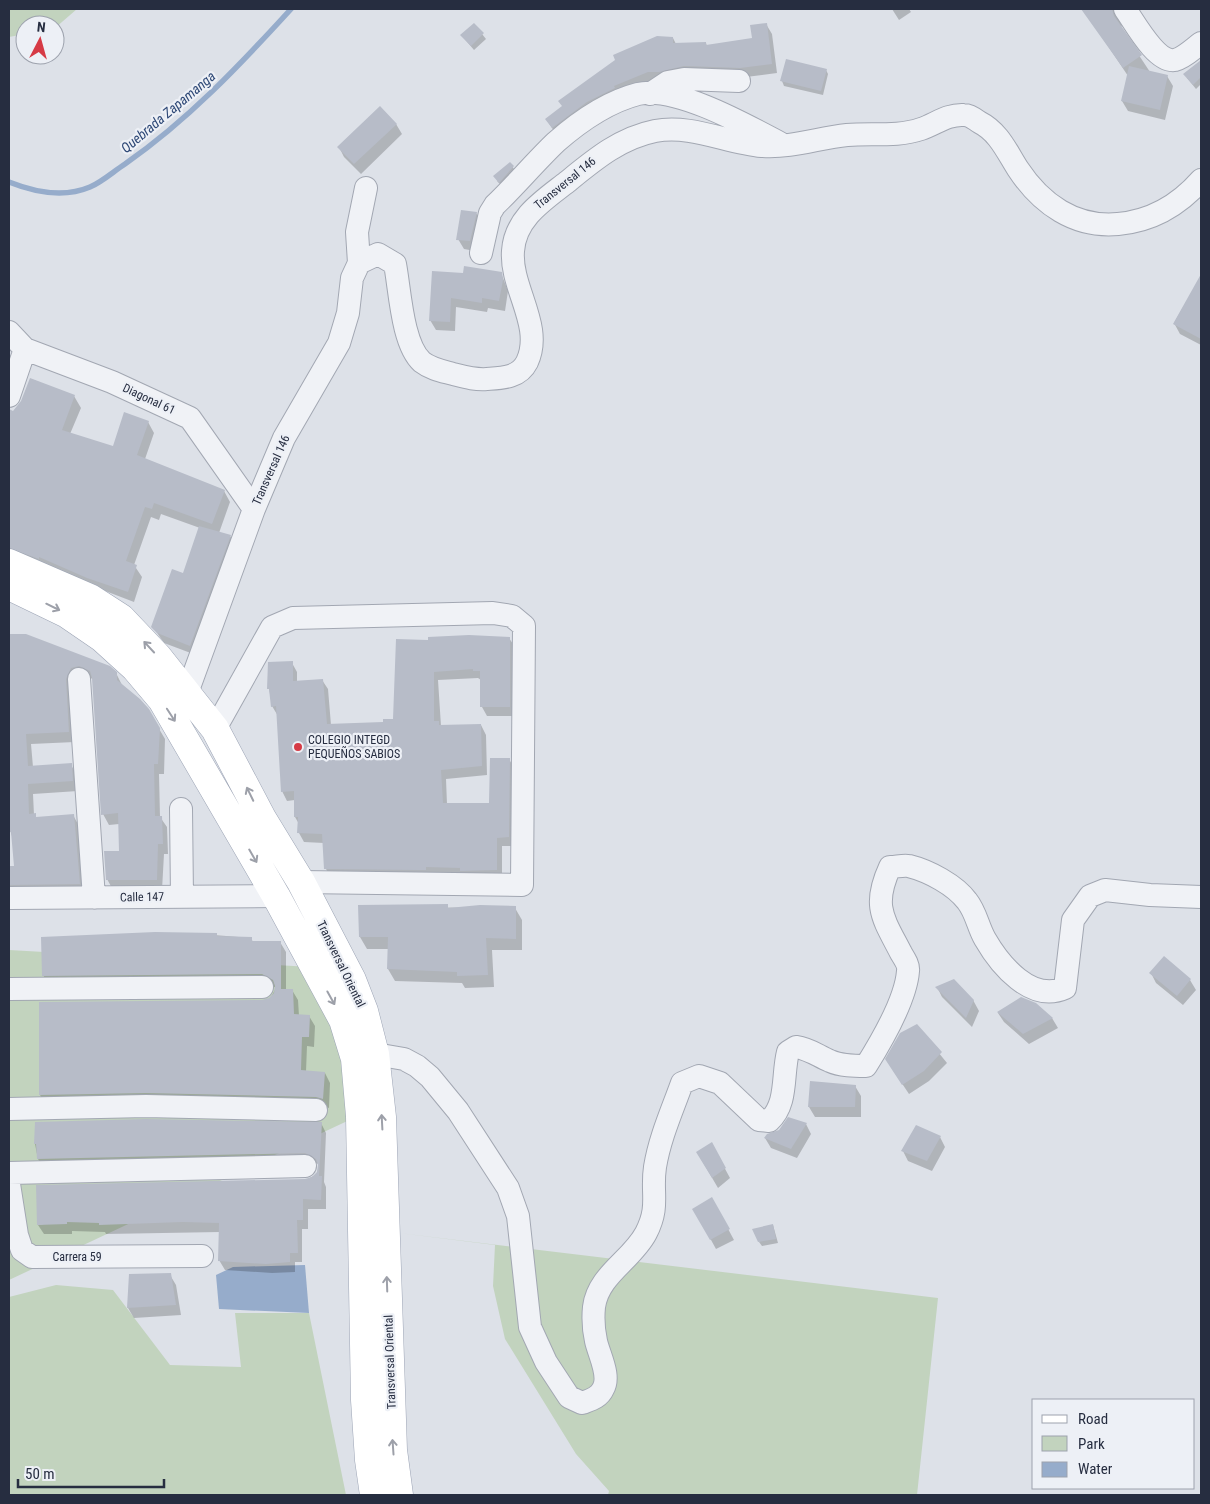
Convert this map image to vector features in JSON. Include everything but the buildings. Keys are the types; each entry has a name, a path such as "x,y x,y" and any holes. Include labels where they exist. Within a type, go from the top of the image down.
{"main road":[{"name":"Transversal Oriental","path":"9,563 90,598 122,618 158,657 215,730 262,818 301,882 352,980 364,1011 375,1054 382,1117 393,1450 399,1495"},
{"name":"Transversal Oriental","path":"9,586 77,620 102,638 135,668 162,700 276,896 343,1020 355,1060 360,1116 365,1400 368,1460 374,1495"}],"street":[{"path":"1125,9 1158,55 1168,60 1177,59 1201,43"},
{"path":"650,94 668,82 684,79 739,81"},
{"path":"481,253 490,213 495,205 556,142 605,106 639,94 666,95 701,106 788,146"},
{"name":"Transversal 146","path":"187,693 254,509 284,438 339,343 348,313 352,278 359,263 378,254 395,264 407,336 420,360 435,370 478,380 512,377 526,365 532,347 528,317 516,280 512,251 517,234 532,208 546,196 608,149 632,138 657,131 677,130 747,144 788,146 848,135 899,133 922,129 948,117 966,114 989,127 1007,149 1030,186 1050,206 1074,219 1104,224 1134,223 1153,217 1186,197 1201,180"},
{"path":"359,263 357,232 366,188"},
{"name":"Diagonal 61","path":"9,332 25,349 112,382 190,418 254,509"},
{"path":"9,396 25,349"},
{"path":"215,730 272,626 293,618 493,613 512,616 524,626 522,884 301,882"},
{"path":"79,679 94,898"},
{"path":"181,809 182,897"},
{"path":"375,1054 404,1059 417,1066 430,1077 458,1111 508,1188 518,1216 530,1327 546,1362 569,1397 582,1403 595,1399 604,1389 606,1379 596,1340 594,1307 601,1286 646,1234 656,1207 655,1169 660,1141 682,1084 699,1076 720,1083 759,1120 769,1121 776,1114 782,1101 788,1052 796,1047 808,1048 831,1061 850,1066 866,1066 883,1038 905,986 909,968 880,911 882,886 890,867 908,866 957,889 968,902 985,938 1013,976 1031,988 1049,991 1065,988 1073,920 1090,896 1105,890 1150,895 1201,897"},
{"name":"Calle 147","path":"9,898 276,896"},
{"path":"9,989 262,986"},
{"path":"9,1109 146,1106 316,1110"},
{"path":"9,1173 305,1166"},
{"name":"Carrera 59","path":"9,1184 17,1235 22,1250 32,1257 202,1256"}],"green space":[{"path":"9,9 77,9 65,19 65,15 15,15 15,36 9,37"},
{"path":"9,950 311,967 351,1061 358,1116 9,1280"},
{"path":"399,1233 938,1298 917,1495 608,1495 609,1491 576,1454 505,1339 493,1286 495,1245"},
{"path":"56,1285 113,1290 170,1365 241,1367 235,1313 309,1313 346,1495 9,1495 9,1297"}],"water":[{"path":"305,1265 309,1313 219,1309 216,1275 233,1267"}],"waterway":[{"name":"Quebrada Zapamanga","path":"9,182 29,189 60,193 80,190 99,182 148,147 191,111 252,51 291,9"}],"place":[{"name":"COLEGIO INTEGD PEQUEÑOS SABIOS","path":"298,747"}]}
